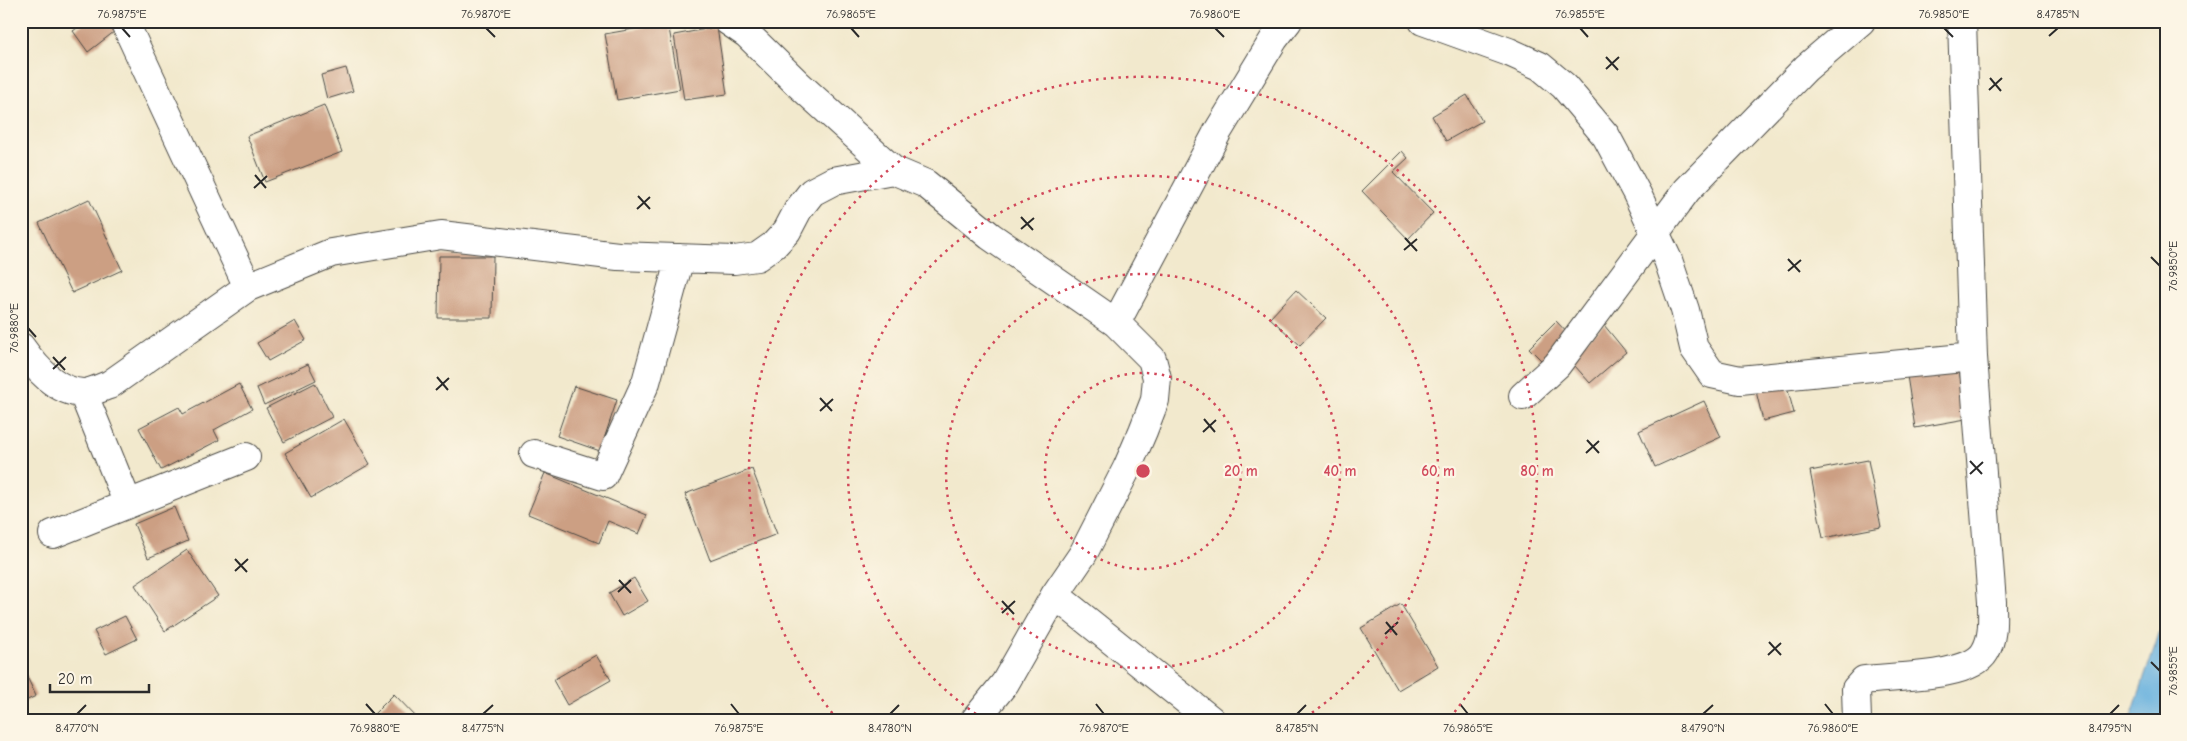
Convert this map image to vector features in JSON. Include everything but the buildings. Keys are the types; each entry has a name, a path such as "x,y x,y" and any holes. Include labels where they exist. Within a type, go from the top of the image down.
{"street":[{"path":"124,21 248,287"},
{"path":"728,21 747,34 797,83 893,170 926,184 990,236 1116,323 1152,358 1157,378 1155,400 1127,468 1083,554 1055,596 1005,683 975,720"},
{"path":"1116,323 1218,131 1274,39 1288,21"},
{"path":"1423,21 1509,52 1540,66 1564,86 1606,136 1637,194 1668,260 1685,310 1694,348 1712,374 1740,380 1973,357"},
{"path":"1523,396 1556,365 1687,190 1792,81 1861,21"},
{"path":"1857,720 1856,689 1864,680 1956,669 1974,663 1985,652 1991,634 1992,602 1973,357 1962,21"},
{"path":"21,347 34,366 60,386 83,393 109,385 248,287 331,253 441,235 618,256 734,260 757,256 774,245 788,231 798,210 812,192 833,181 893,170"},
{"path":"534,454 603,476 646,382 680,258"},
{"path":"83,393 128,504"},
{"path":"53,534 246,458"},
{"path":"1055,596 1211,720"}],"water":[{"path":"2166,613 2166,720 2130,720"}]}
